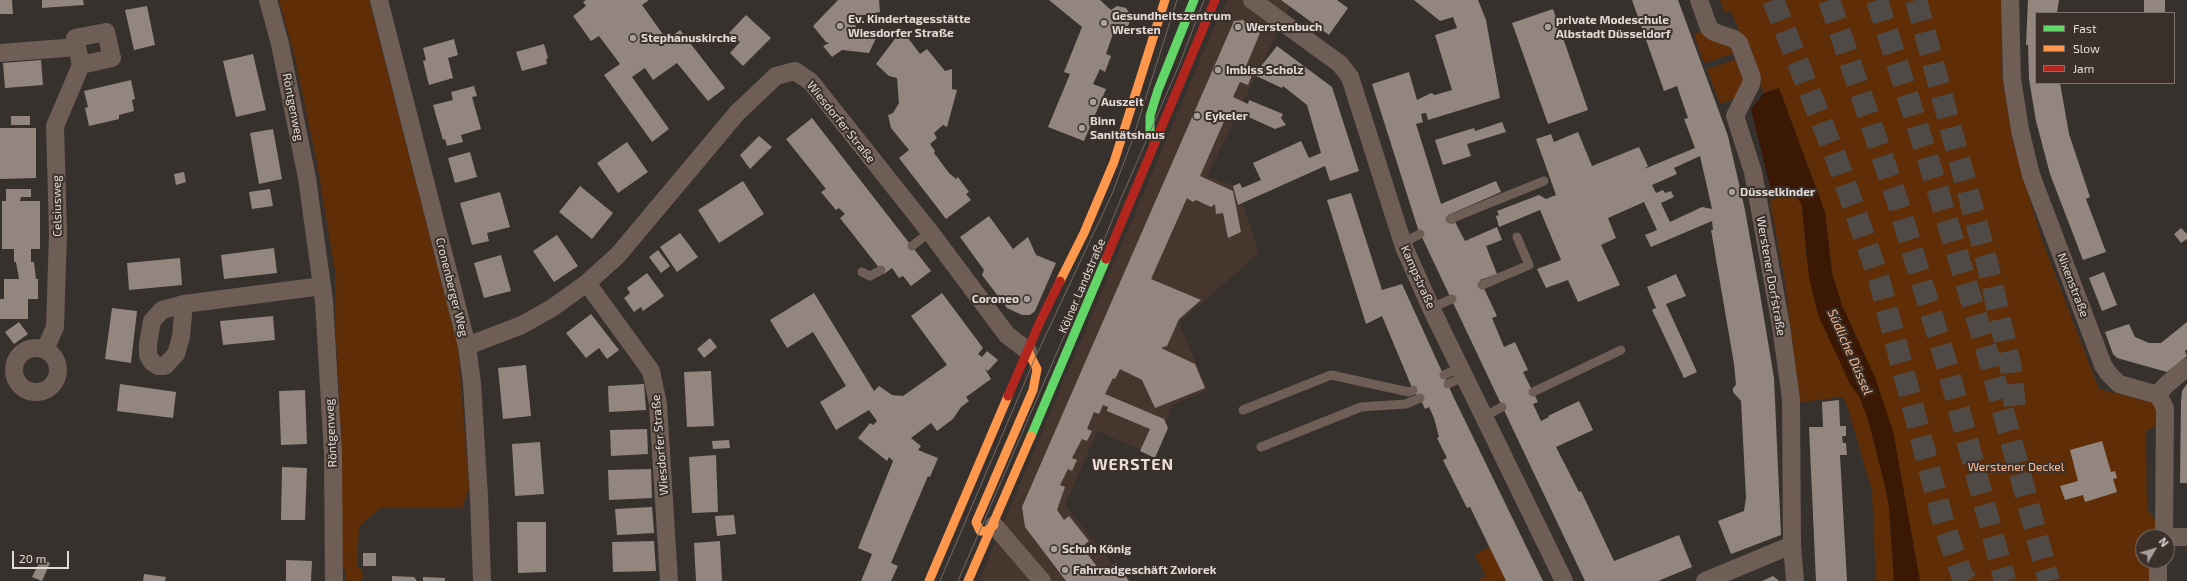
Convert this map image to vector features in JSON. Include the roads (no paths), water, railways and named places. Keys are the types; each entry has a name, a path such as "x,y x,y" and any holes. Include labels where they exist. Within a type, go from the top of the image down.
{"main road":[{"name":"Kölner Landstraße","path":"929,581 1028,351 1084,233 1114,162 1165,0"},
{"path":"1152,147 1149,134 1150,116 1194,0"},
{"name":"Kölner Landstraße","path":"968,581 994,525 1215,0"},
{"path":"994,525 987,531 980,531 976,522 1033,390 1037,369 1028,351"}],"street":[{"name":"Röntgenweg","path":"268,0 280,44 307,178 322,286 333,454 334,581"},
{"name":"Cronenberger Weg","path":"379,0 467,346 472,384 479,497 482,581"},
{"name":"Kampstraße","path":"1252,0 1340,64 1350,77 1403,243 1431,308 1564,581"},
{"name":"Werstener Dorfstraße","path":"1699,0 1709,28 1714,32 1734,39 1739,43 1752,78 1751,84 1735,116 1752,172 1781,326 1791,399 1792,545 1795,581"},
{"name":"Nixenstraße","path":"2010,0 2010,41 2014,103 2031,175 2103,365 2108,374 2119,384 2158,395"},
{"path":"106,32 112,58 81,65 75,38 106,32"},
{"path":"0,53 77,47"},
{"name":"Celsiusweg","path":"45,350 55,327 58,234 54,126 81,65"},
{"name":"Wiesdorfer Straße","path":"467,346 522,325 552,308 587,283 618,255 738,113 776,76 795,71 811,82 930,232 1006,335 1028,351"},
{"name":"Wiesdorfer Straße","path":"587,283 651,371 658,404 669,581"},
{"path":"184,304 322,286"},
{"path":"2164,529 2165,408 2158,395 2165,386 2187,368"},
{"path":"994,525 1042,581"},
{"path":"2175,537 2187,537"},
{"path":"1705,581 1792,545"},
{"path":"2158,569 2158,581"}],"lane":[{"path":"1450,220 1544,181"},
{"path":"912,246 930,232"},
{"path":"1403,243 1420,234"},
{"path":"1482,285 1529,265 1517,237"},
{"path":"862,272 870,276 881,270"},
{"path":"1431,308 1452,299"},
{"path":"1533,392 1621,350"},
{"path":"1444,375 1463,372"},
{"path":"1448,384 1463,372"},
{"path":"1243,410 1331,375 1409,392 1413,390"},
{"path":"1261,447 1361,407 1406,404 1420,398"},
{"path":"1484,416 1502,407"}],"water":[{"name":"Südliche Düssel","path":"1779,88 1825,212 1832,274 1842,305 1876,380 1893,431 1920,581 1894,581 1889,507 1884,482 1868,419 1859,396 1850,384 1818,315 1809,277 1802,207 1799,200 1793,195 1773,199 1751,109 1764,93"}],"tunnel":[{"path":"1773,0 1838,163 1879,279 1944,525 1961,573 1967,581"},
{"path":"1829,0 1898,203 1948,369 2005,581"},
{"path":"1877,0 1938,191 1988,355 2049,581"},
{"path":"1916,0 1987,262 2011,369 2016,416"}],"tram line":[{"path":"940,581 1035,358 1112,194 1132,141 1177,0"},
{"path":"958,581 1081,297 1120,201 1180,63 1204,0"}],"place":[{"name":"Gesundheitszentrum Wersten","path":"1104,23"},
{"name":"Ev. Kindertagesstätte Wiesdorfer Straße","path":"840,26"},
{"name":"Werstenbuch","path":"1238,27"},
{"name":"private Modeschule Albstadt Düsseldorf","path":"1548,27"},
{"name":"Stephanuskirche","path":"633,38"},
{"name":"Imbiss Scholz","path":"1218,70"},
{"name":"Auszeit","path":"1093,102"},
{"name":"Eykeler","path":"1197,116"},
{"name":"Binn Sanitätshaus","path":"1082,128"},
{"name":"Düsselkinder","path":"1732,192"},
{"name":"Coroneo","path":"1027,299"},
{"name":"Schuh König","path":"1054,549"},
{"name":"Fahrradgeschäft Zwiorek","path":"1065,570"}],"district":[{"name":"WERSTEN","path":"1133,465"}],"park label":[{"name":"Werstener Deckel","path":"2016,467"}]}
